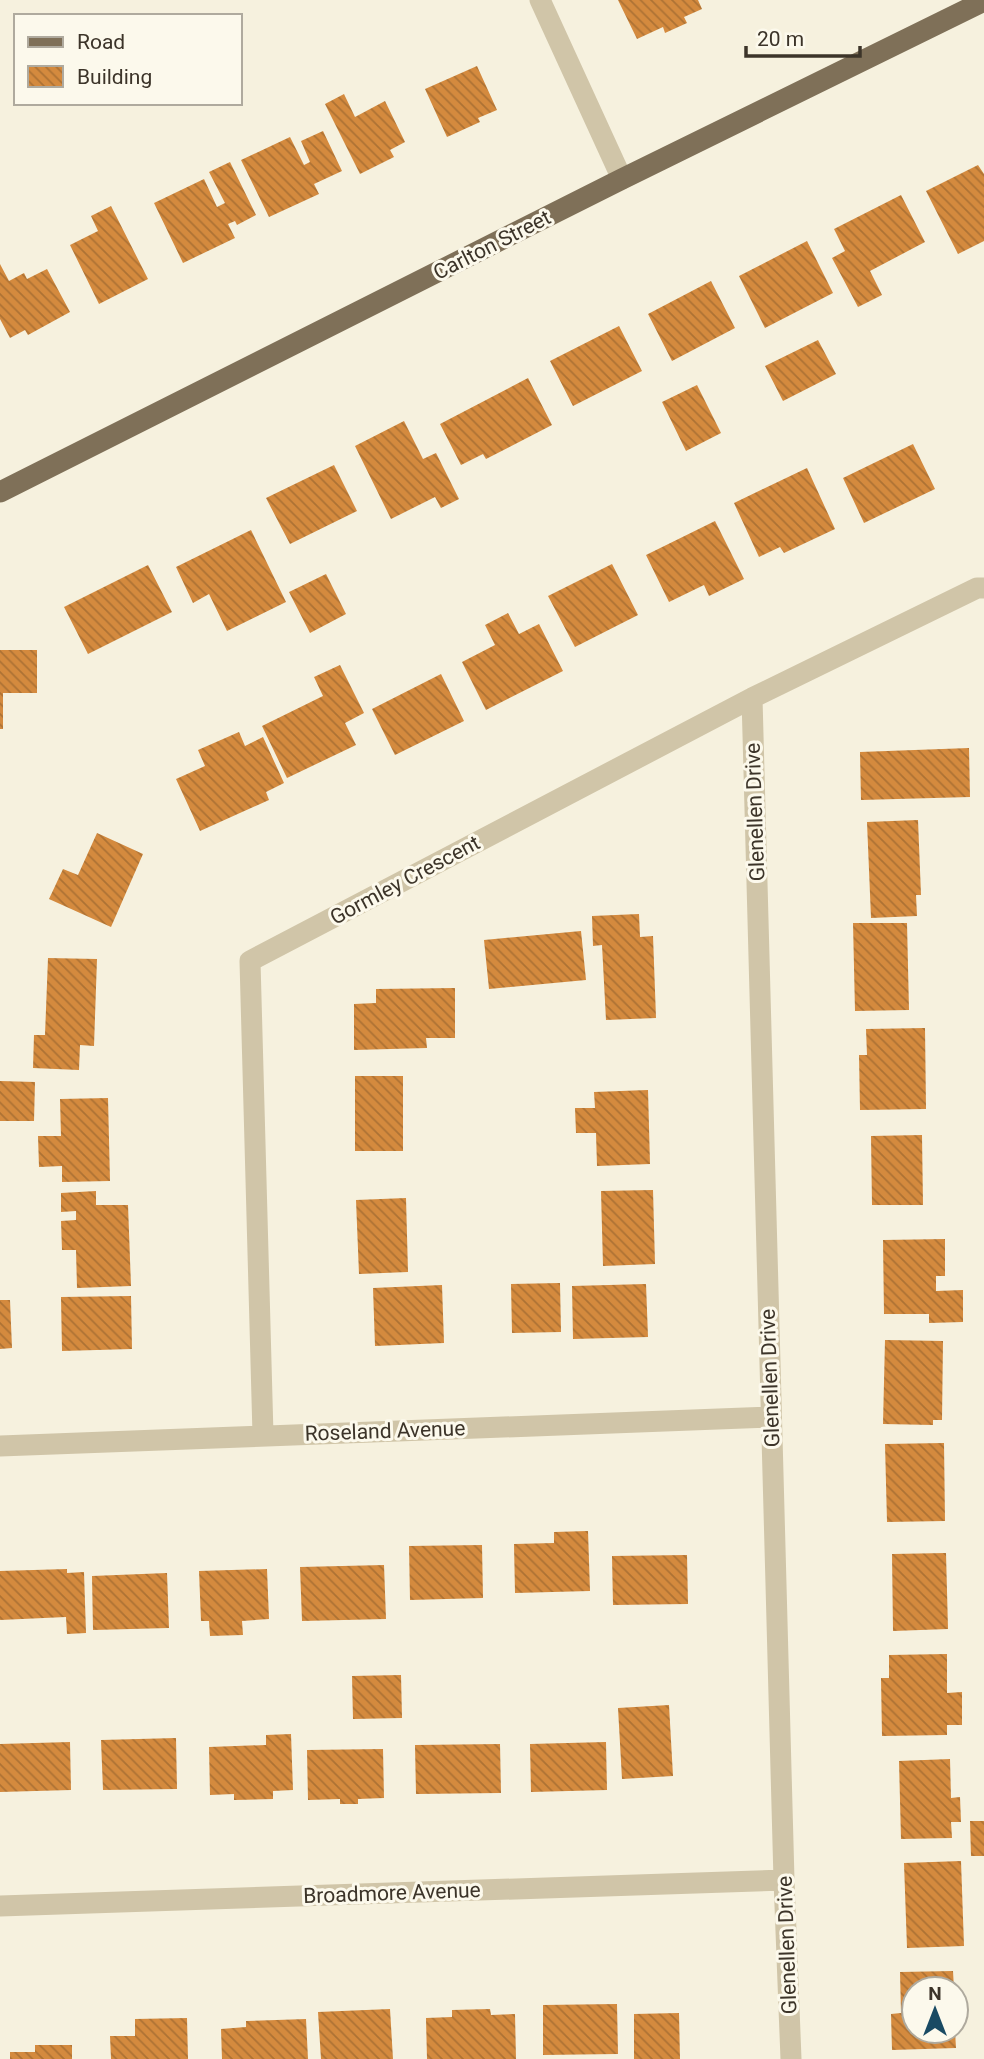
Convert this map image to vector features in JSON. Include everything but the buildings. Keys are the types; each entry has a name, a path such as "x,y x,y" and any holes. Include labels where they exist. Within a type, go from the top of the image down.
{"main road":[{"name":"Carlton Street","path":"0,492 622,179 984,1"}],"street":[{"path":"540,0 622,179"},
{"name":"Gormley Crescent","path":"263,1435 250,961 752,698 964,594 984,588"},
{"name":"Glenellen Drive","path":"752,698 791,2059"},
{"name":"Roseland Avenue","path":"0,1446 771,1417"},
{"name":"Broadmore Avenue","path":"0,1906 784,1880"}]}
